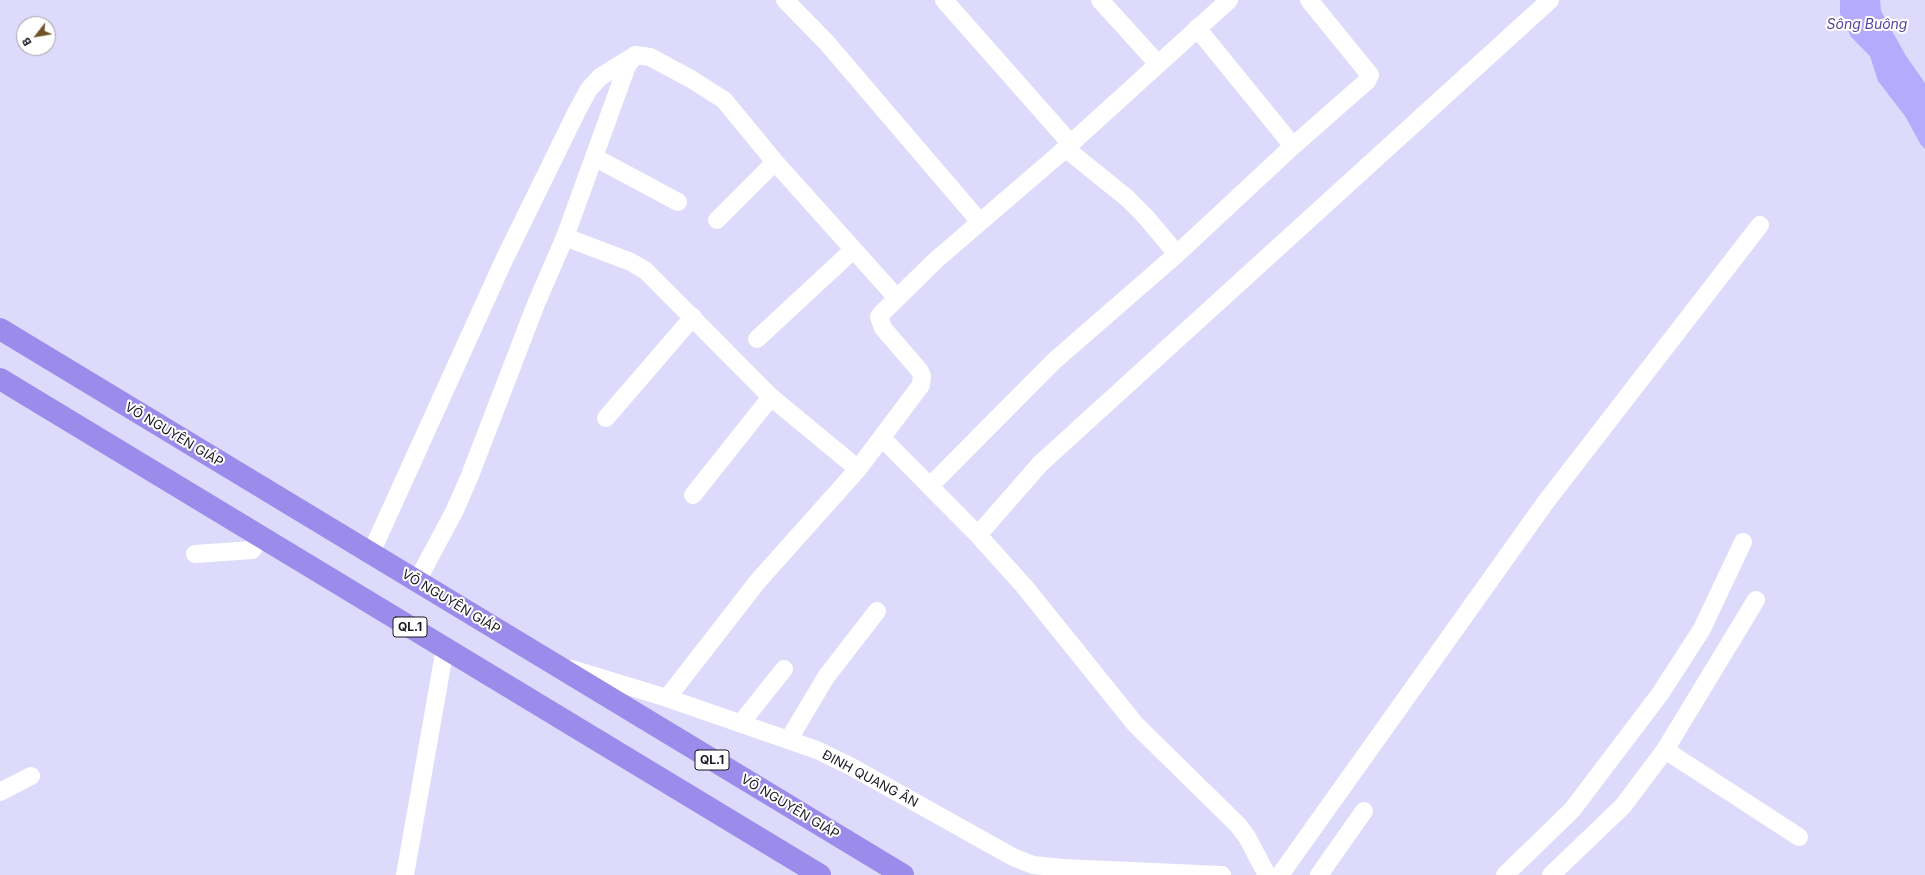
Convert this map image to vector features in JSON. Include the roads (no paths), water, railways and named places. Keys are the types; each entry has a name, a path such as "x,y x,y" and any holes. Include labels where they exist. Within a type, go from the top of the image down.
{"highway":[{"name":"VÕ NGUYÊN GIÁP","path":"0,329 903,875"},
{"name":"QL.1","path":"0,379 820,875"}],"street":[{"path":"785,0 827,43 980,222"},
{"path":"944,0 1068,146 1127,198 1145,216 1177,254"},
{"path":"1100,0 1158,64"},
{"path":"667,698 758,581 858,468 882,438 922,381 920,371 880,322 879,317 936,260 1068,146 1229,0"},
{"path":"930,486 1054,361 1177,254 1293,146 1367,81 1370,75 1309,0"},
{"path":"978,535 1040,464 1550,0"},
{"path":"1197,28 1293,146"},
{"path":"371,553 504,260 578,109 589,89 600,77 635,55 650,57 691,79 724,100 774,162 897,298"},
{"path":"417,581 454,512 469,478 536,304 565,237 627,66 635,55"},
{"path":"594,157 678,202"},
{"path":"717,220 774,162"},
{"path":"1280,875 1545,503 1760,225"},
{"path":"565,237 631,262 646,271 771,397 858,468"},
{"path":"757,339 853,250"},
{"path":"606,418 693,317"},
{"path":"693,495 771,397"},
{"path":"882,438 978,535 1024,586 1132,721 1238,825 1247,837 1267,875"},
{"path":"195,554 252,550 261,537"},
{"path":"1505,875 1572,810 1660,694 1702,629 1743,542"},
{"path":"1551,875 1623,806 1665,750 1756,600"},
{"path":"789,739 823,682 877,612"},
{"name":"ĐINH QUANG ÂN","path":"521,644 570,668 667,698 789,739 850,766 1013,857 1033,865 1063,868 1222,875"},
{"path":"405,875 445,648"},
{"path":"741,724 784,669"},
{"path":"1665,750 1799,837"},
{"path":"0,792 31,776"},
{"path":"1319,875 1364,811"}],"water":[{"name":"Sông Buông","path":"1840,0 1880,0 1881,11 1906,56 1925,83 1925,149 1921,145 1905,116 1878,81 1870,56 1851,37 1840,14"}]}
